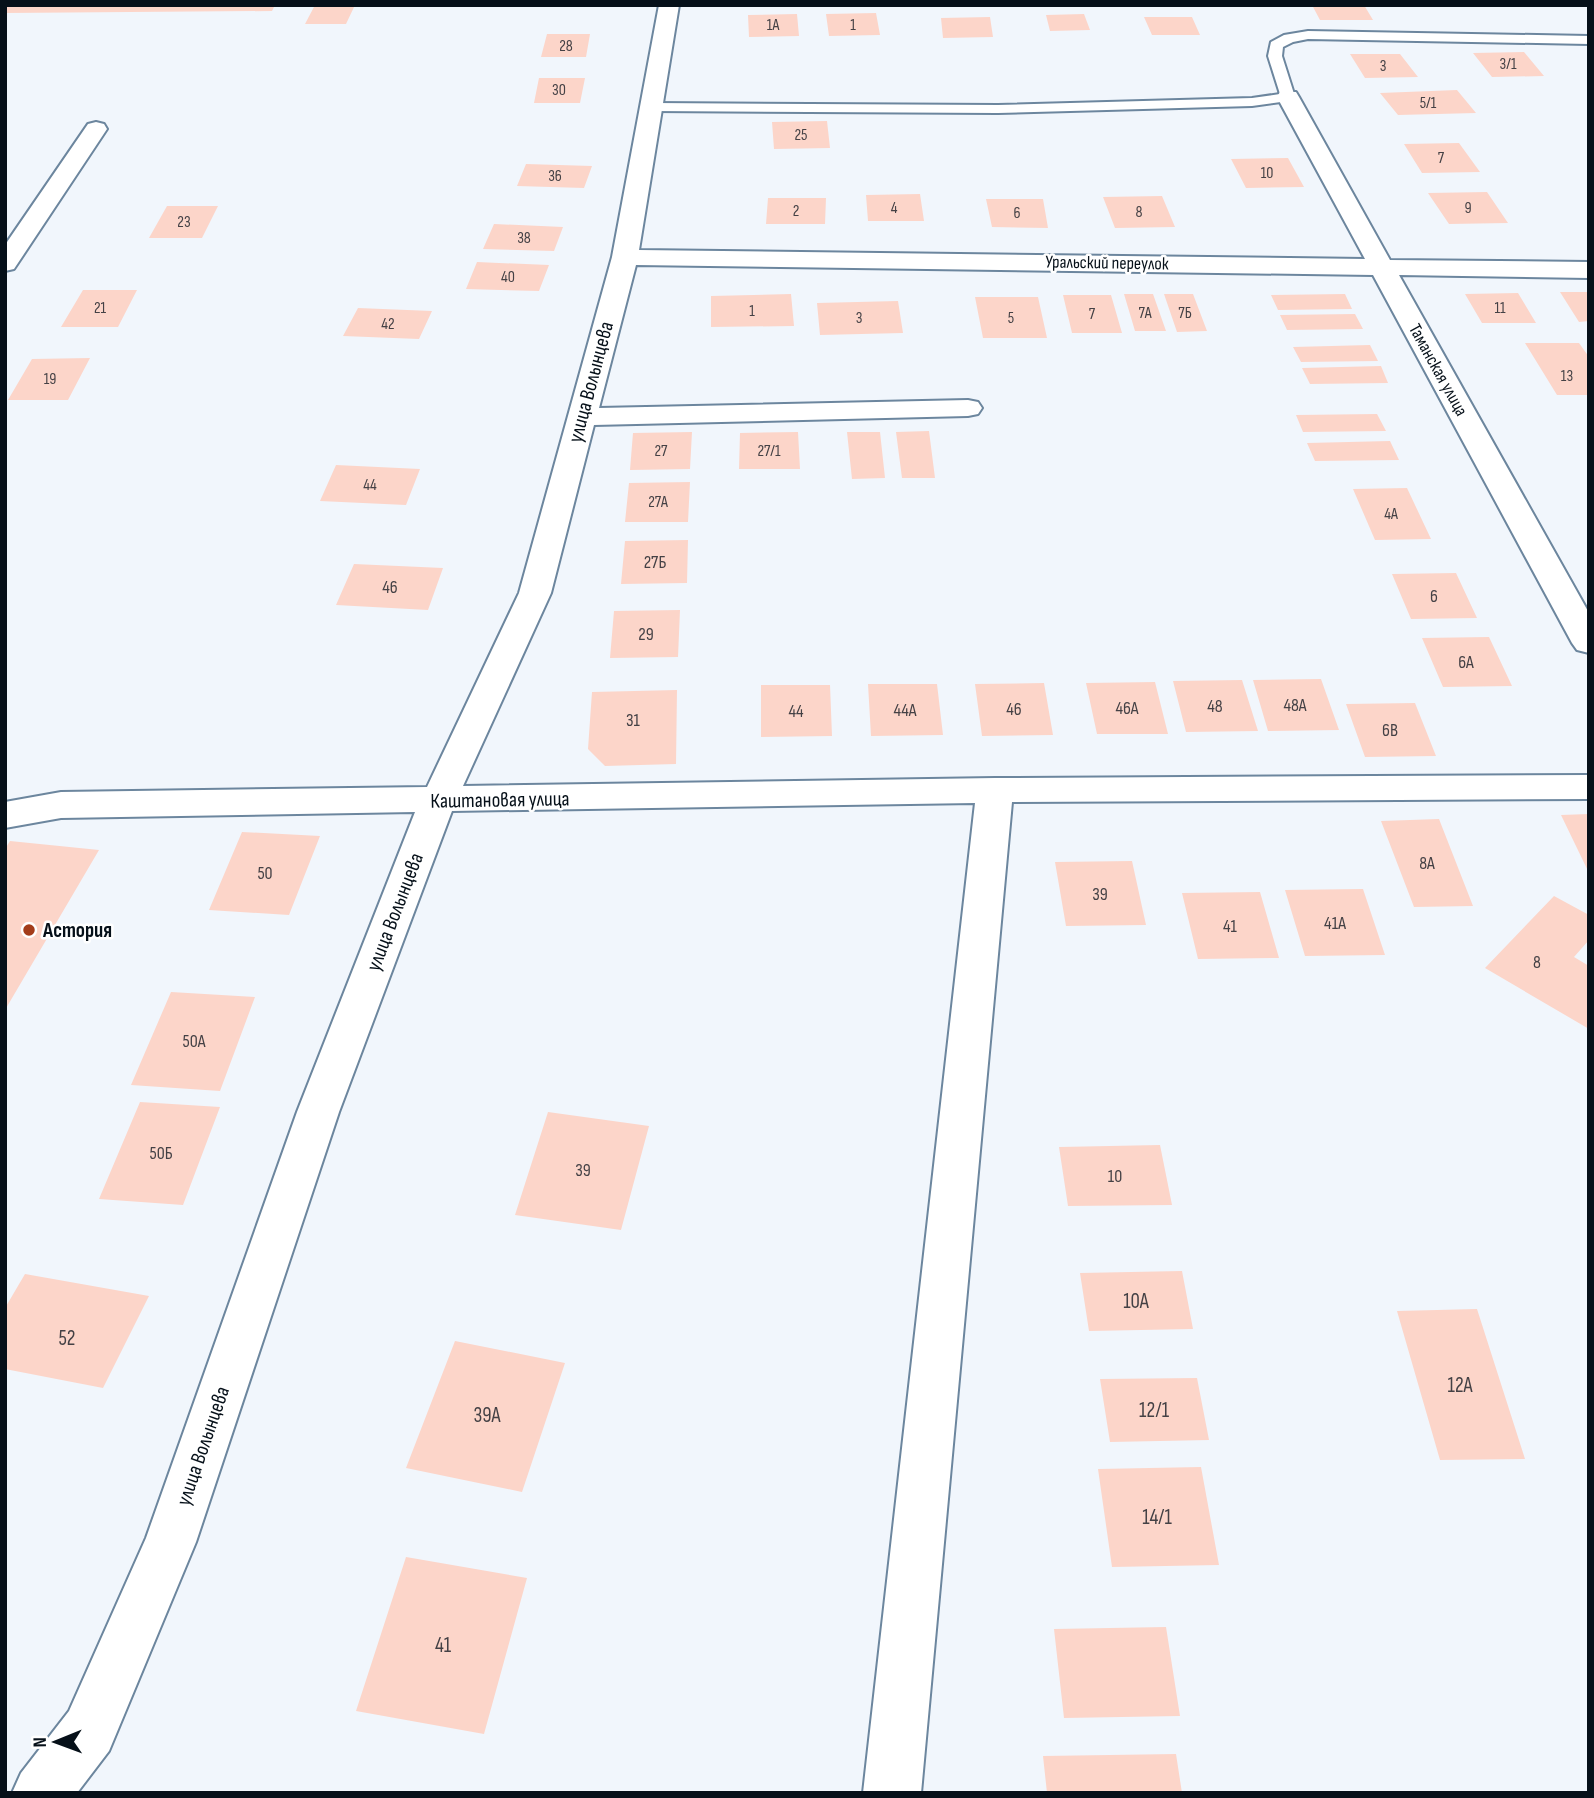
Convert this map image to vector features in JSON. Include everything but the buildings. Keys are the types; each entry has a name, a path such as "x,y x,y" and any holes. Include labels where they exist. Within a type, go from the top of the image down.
{"street":[{"name":"улица Волынцева","path":"41,1793 89,1731 170,1542 318,1112 438,801 535,593 625,257 669,5"},
{"name":"Таманская улица","path":"1288,97 1589,643"},
{"path":"5,264 96,129"},
{"name":"Уральский переулок","path":"625,257 1589,270"},
{"path":"582,417 968,408"},
{"name":"Каштановая улица","path":"5,815 61,805 995,790 1589,787"},
{"path":"891,1793 995,790"}],"lane":[{"path":"653,107 998,109 1209,105 1288,97 1275,56 1276,45 1289,38 1338,35 1589,40"}],"place":[{"name":"Астория","path":"29,930"}]}
